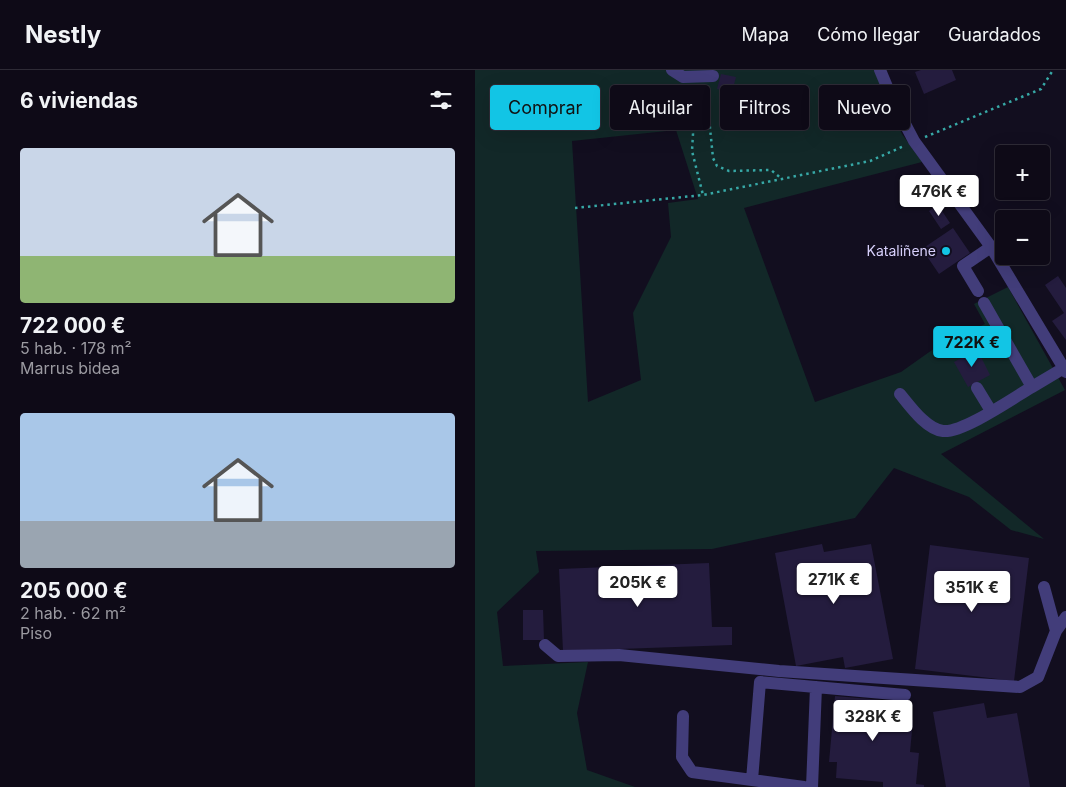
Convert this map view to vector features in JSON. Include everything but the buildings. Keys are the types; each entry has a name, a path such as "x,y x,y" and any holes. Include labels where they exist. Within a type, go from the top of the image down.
{"street":[{"path":"672,70 683,77 713,76"},
{"path":"879,70 914,141 991,247 1065,370 959,429 942,431 921,420 900,394"},
{"path":"978,291 963,266 991,247"},
{"path":"984,303 1032,387"},
{"path":"977,388 991,411"},
{"path":"1044,587 1055,631"},
{"path":"545,645 558,656 619,655 779,671 1020,687 1037,677 1055,631 1066,618"},
{"path":"752,780 759,682 905,695"},
{"path":"812,787 816,687"},
{"path":"683,716 682,757 692,772 804,787"}],"path":[{"path":"575,208 703,195 869,160 1041,89 1053,70"},
{"path":"703,195 692,151 691,111 686,99 686,85 695,78 707,98 713,158 717,166 729,171 771,170 782,179"}],"green space":[{"path":"475,70 874,70 881,85 819,85 819,130 900,130 922,162 744,208 815,402 901,372 942,343 985,324 974,304 1008,287 1065,390 941,454 1044,539 1011,530 969,497 894,468 855,518 712,549 536,551 539,572 497,612 503,666 588,662 577,713 587,770 635,787 475,787","holes":["676,130 698,199 668,203 671,237 633,313 641,380 588,402 572,141"]}],"place":[{"name":"Kataliñene","path":"946,251"}]}
